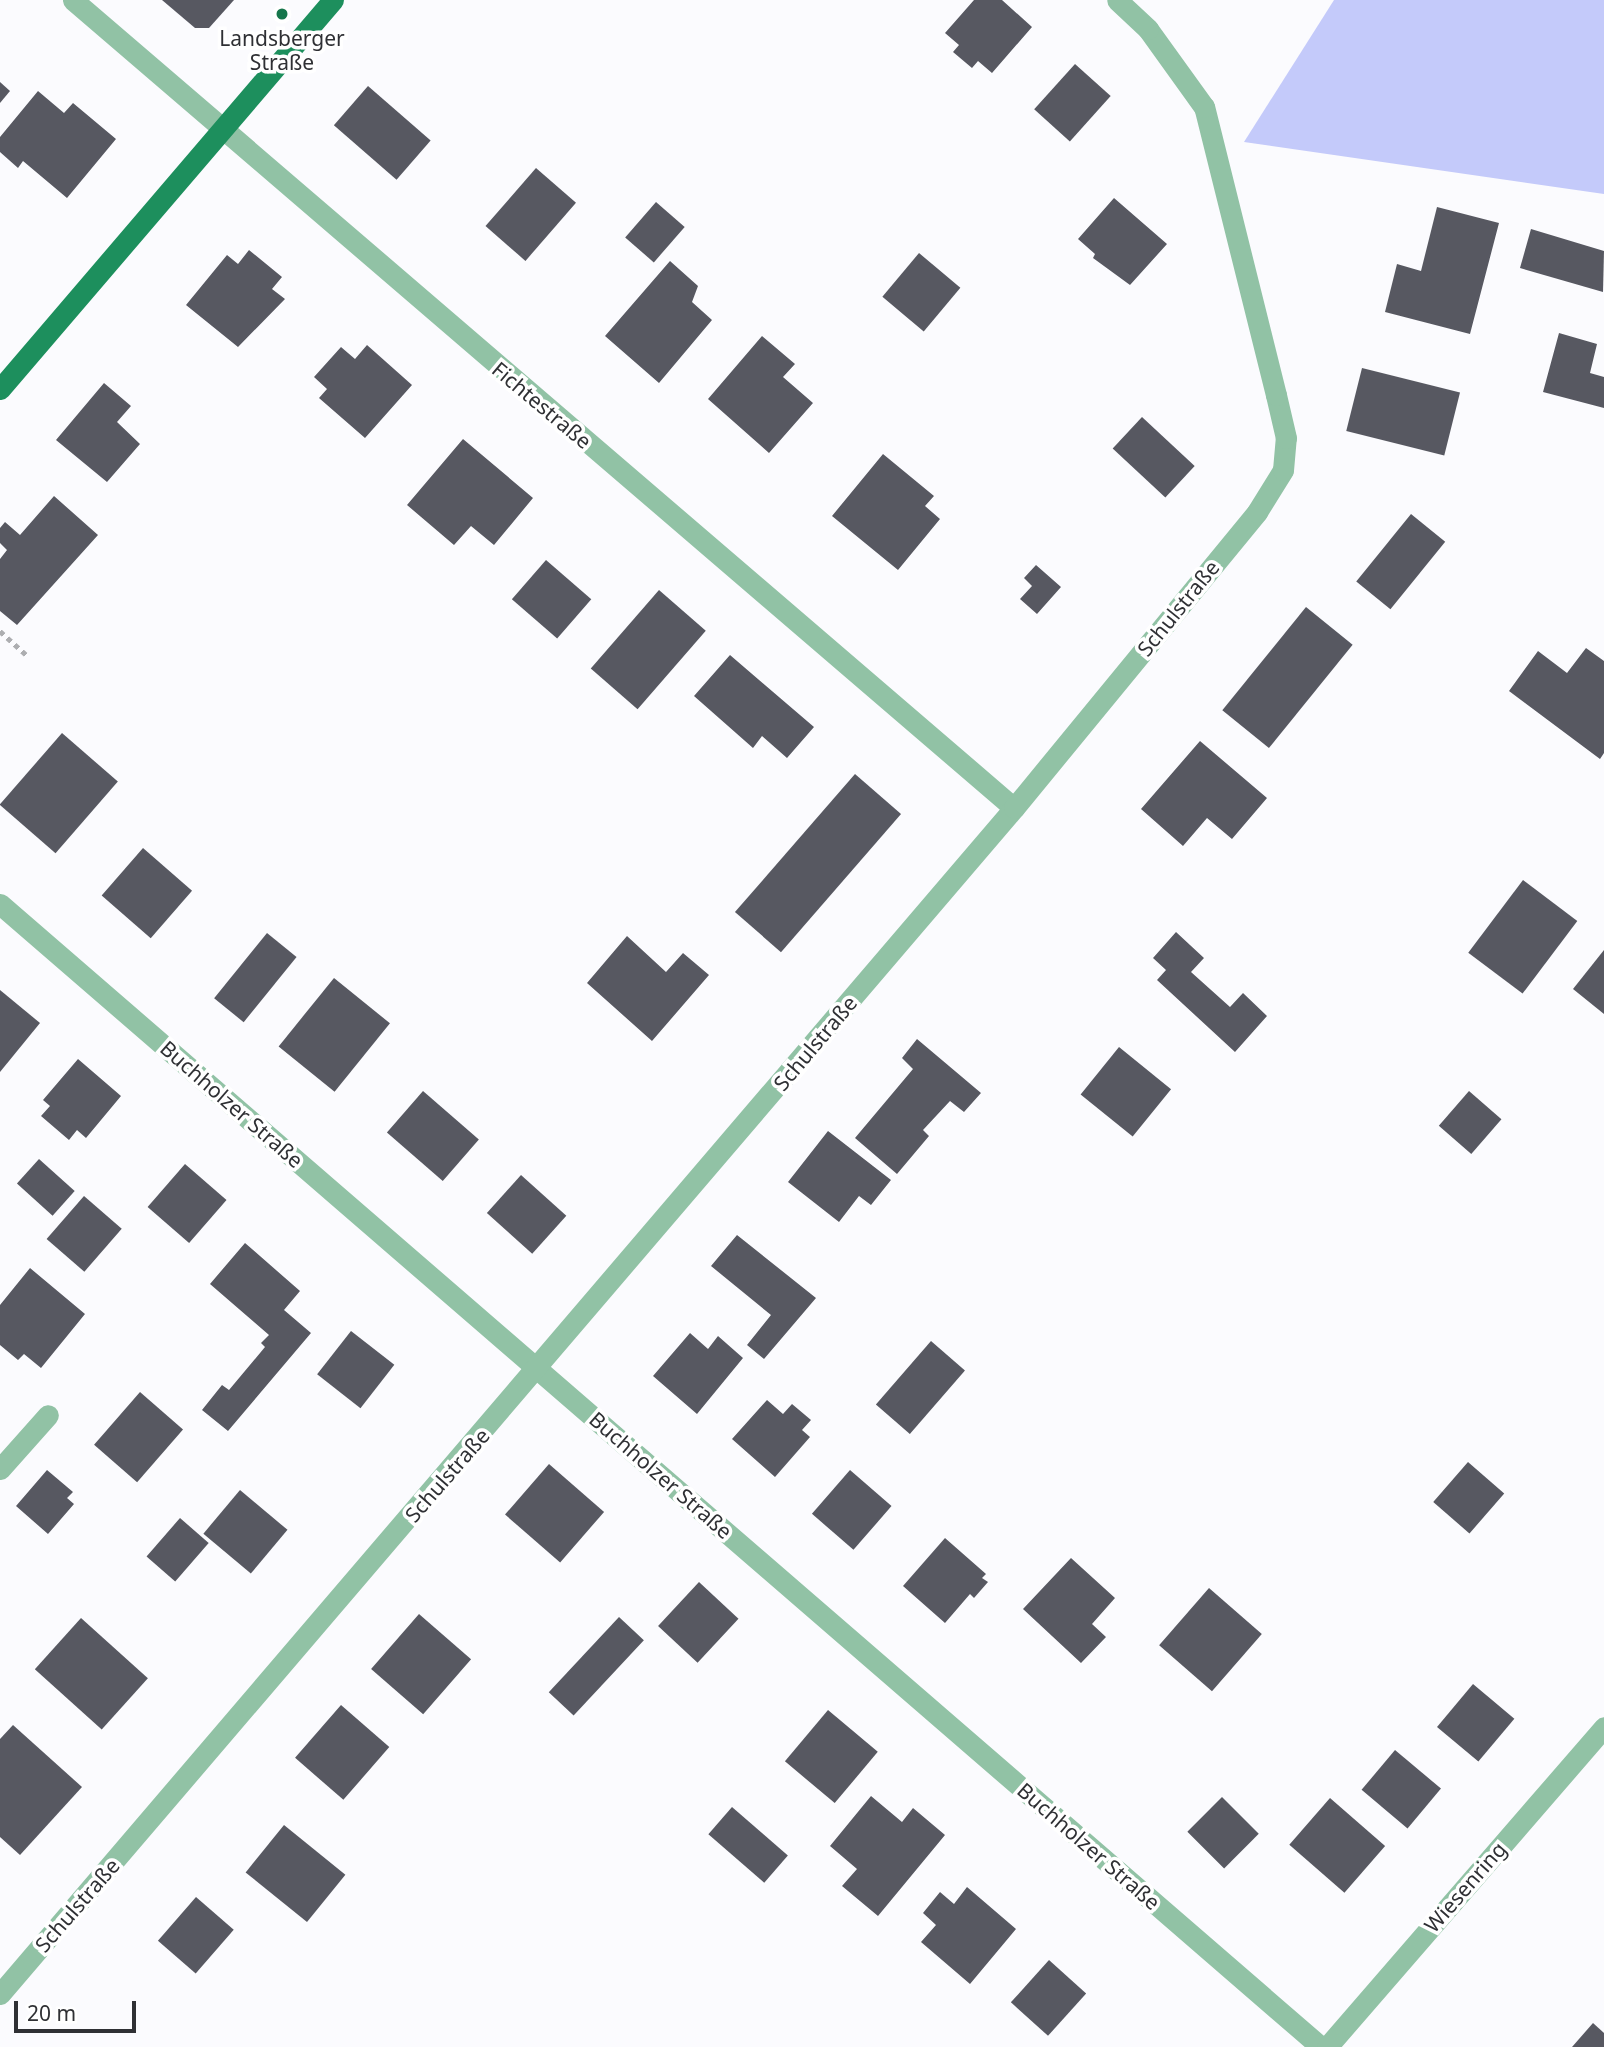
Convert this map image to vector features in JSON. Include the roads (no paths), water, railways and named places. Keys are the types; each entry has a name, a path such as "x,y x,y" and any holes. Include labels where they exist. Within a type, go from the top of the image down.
{"main road":[{"path":"0,389 224,132 333,0"}],"street":[{"name":"Fichtestraße","path":"73,0 1014,808"},
{"name":"Schulstraße","path":"0,1994 539,1369 1014,808 1257,512 1283,470 1286,438 1204,107 1148,29 1116,0"},
{"name":"Buchholzer Straße","path":"0,904 1321,2047"},
{"path":"0,1469 48,1415"},
{"name":"Wiesenring","path":"1326,2047 1604,1727"}],"place":[{"name":"Landsberger Straße","path":"282,14"}]}
